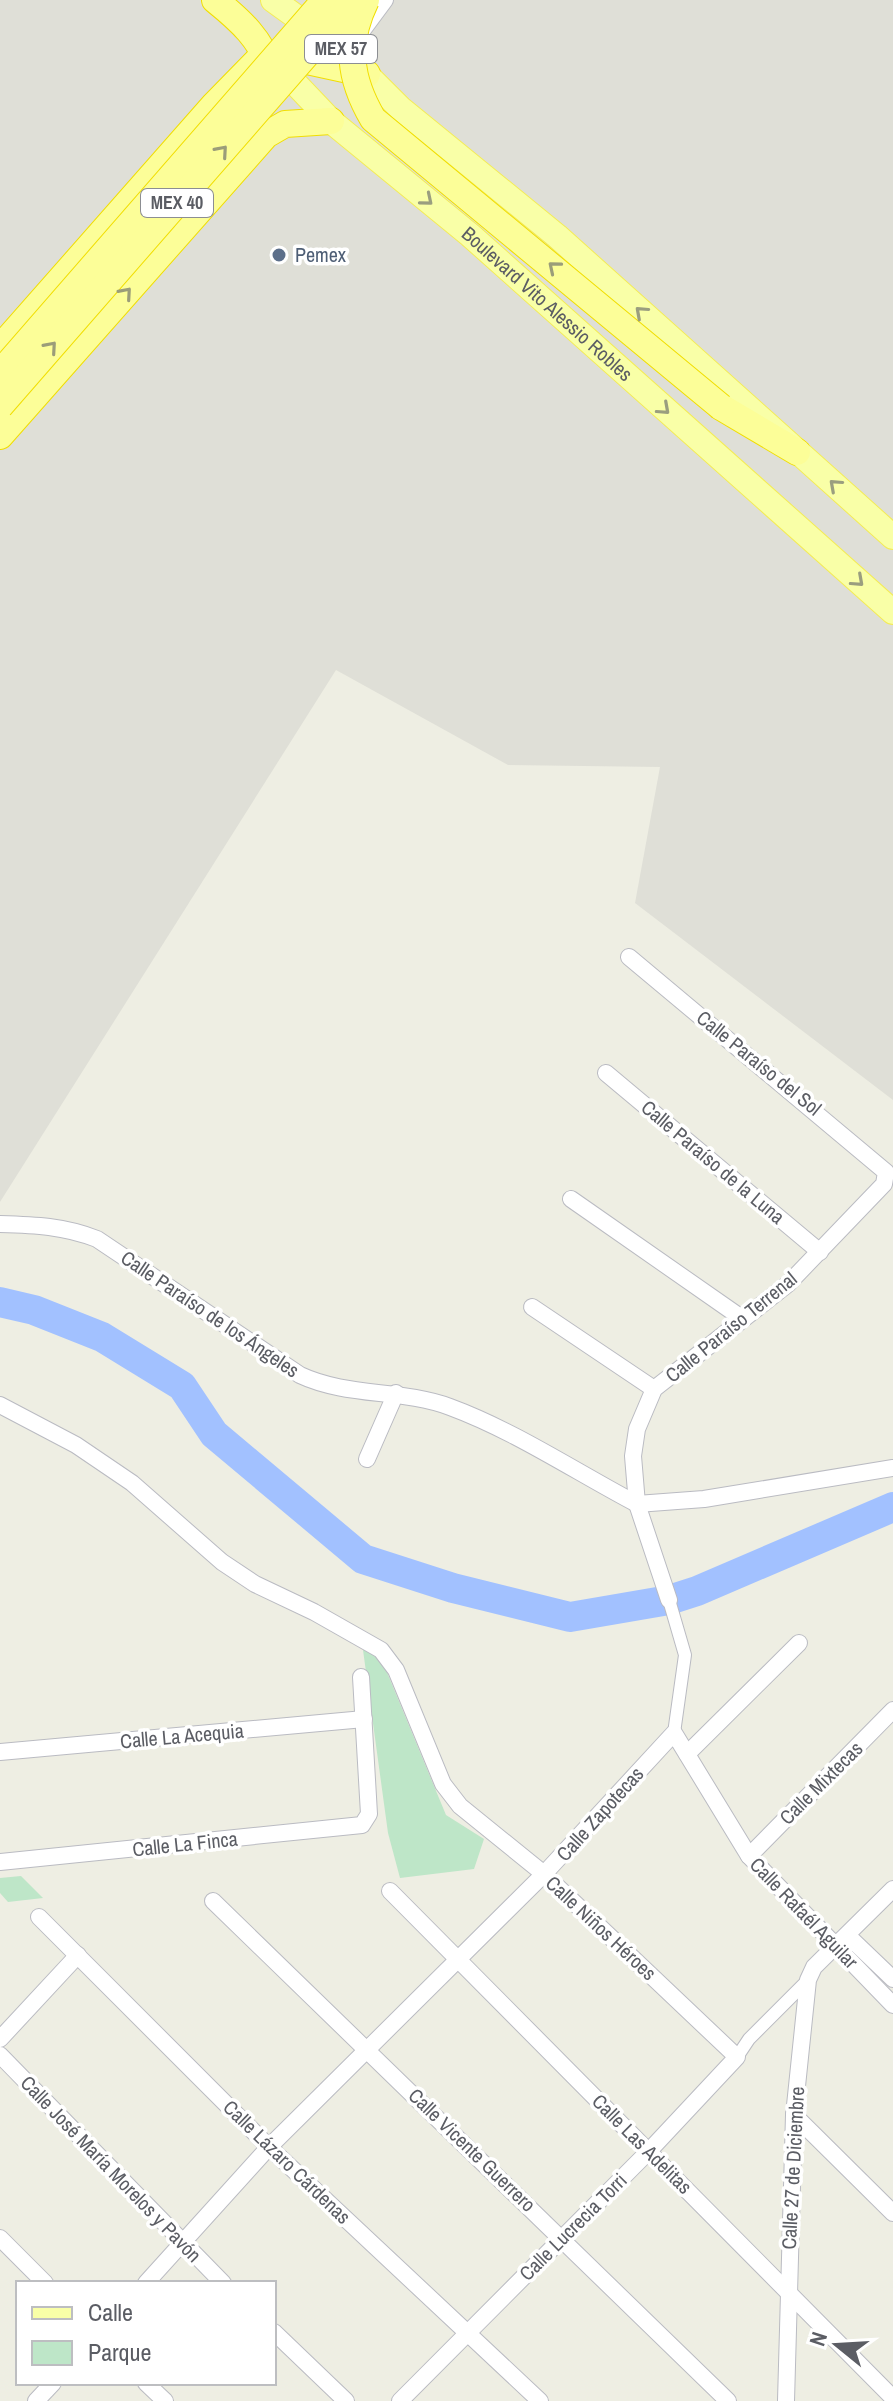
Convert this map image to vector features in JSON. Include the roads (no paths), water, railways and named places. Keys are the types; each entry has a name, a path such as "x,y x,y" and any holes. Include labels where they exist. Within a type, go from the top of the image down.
{"highway":[{"path":"215,0 252,33 266,52 273,74 274,94 266,135"},
{"name":"MEX 40","path":"0,373 325,0"},
{"path":"369,4 352,35 350,59 355,84 373,119 721,407 797,452"},
{"name":"MEX 40","path":"0,406 369,4"},
{"path":"266,52 373,80"},
{"path":"0,348 214,105 266,52"},
{"path":"214,105 241,104 253,111 266,135"},
{"path":"0,436 266,135 285,124 331,121"}],"main road":[{"name":"Boulevard Vito Alessio Robles","path":"197,0 266,52 331,121 481,245 893,612"},
{"name":"MEX 57","path":"273,0 342,50 400,108"},
{"path":"369,4 366,53 373,80"},
{"path":"266,52 342,50"},
{"path":"367,150 374,125 383,116 400,108 557,236 893,537"}],"street":[{"path":"318,0 335,17 347,21 369,4"},
{"path":"342,50 369,4"},
{"name":"Calle Paraíso del Sol","path":"629,957 886,1172"},
{"name":"Calle Paraíso de la Luna","path":"606,1073 820,1252"},
{"name":"Calle Paraíso Terrenal","path":"669,1600 637,1504 633,1456 637,1429 654,1389 788,1284 884,1184 886,1172"},
{"path":"571,1199 743,1319"},
{"name":"Calle Paraíso de los Ángeles","path":"0,1224 43,1225 73,1230 97,1239 300,1375 336,1388 396,1393 452,1407 637,1504"},
{"path":"532,1307 654,1389"},
{"path":"367,1459 396,1393"},
{"name":"Calle Niños Héroes","path":"0,1405 76,1445 132,1483 222,1562 255,1584 314,1612 381,1650 396,1670 443,1784 460,1806 544,1874 737,2057"},
{"path":"637,1504 704,1499 893,1468"},
{"path":"669,1600 685,1655 674,1733"},
{"path":"687,1754 799,1643"},
{"path":"361,1677 364,1719"},
{"name":"Calle Mixtecas","path":"749,1856 893,1710"},
{"name":"Calle La Acequia","path":"0,1752 364,1719"},
{"name":"Calle La Finca","path":"0,1862 362,1825 367,1819 364,1719"},
{"name":"Calle Rafaél Aguilar","path":"674,1733 749,1856 841,1940 893,2005"},
{"name":"Calle Zapotecas","path":"148,2281 269,2147 544,1874 674,1733"},
{"path":"808,1980 814,1967 893,1889"},
{"name":"Calle Las Adelitas","path":"390,1891 456,1961 893,2398"},
{"name":"Calle Vicente Guerrero","path":"213,1901 728,2401"},
{"name":"Calle Lázaro Cárdenas","path":"39,1917 269,2147 540,2401"},
{"path":"841,1940 893,1979"},
{"path":"0,2039 78,1955"},
{"name":"Calle Lucrecia Torri","path":"400,2401 649,2151 737,2057 749,2039 808,1980"},
{"name":"Calle 27 de Diciembre","path":"786,2401 794,2115 808,1980"},
{"name":"Calle José María Morelos y Pavón","path":"0,2055 221,2281"},
{"path":"794,2115 893,2213"},
{"path":"0,2238 43,2281"},
{"path":"276,2334 346,2401"},
{"path":"36,2401 51,2385"},
{"path":"148,2385 165,2401"}],"waterway":[{"path":"0,1302 34,1310 102,1337 182,1386 214,1434 363,1559 453,1588 570,1617 669,1600 697,1591 893,1507"}],"place":[{"name":"Pemex","path":"279,255"}]}
